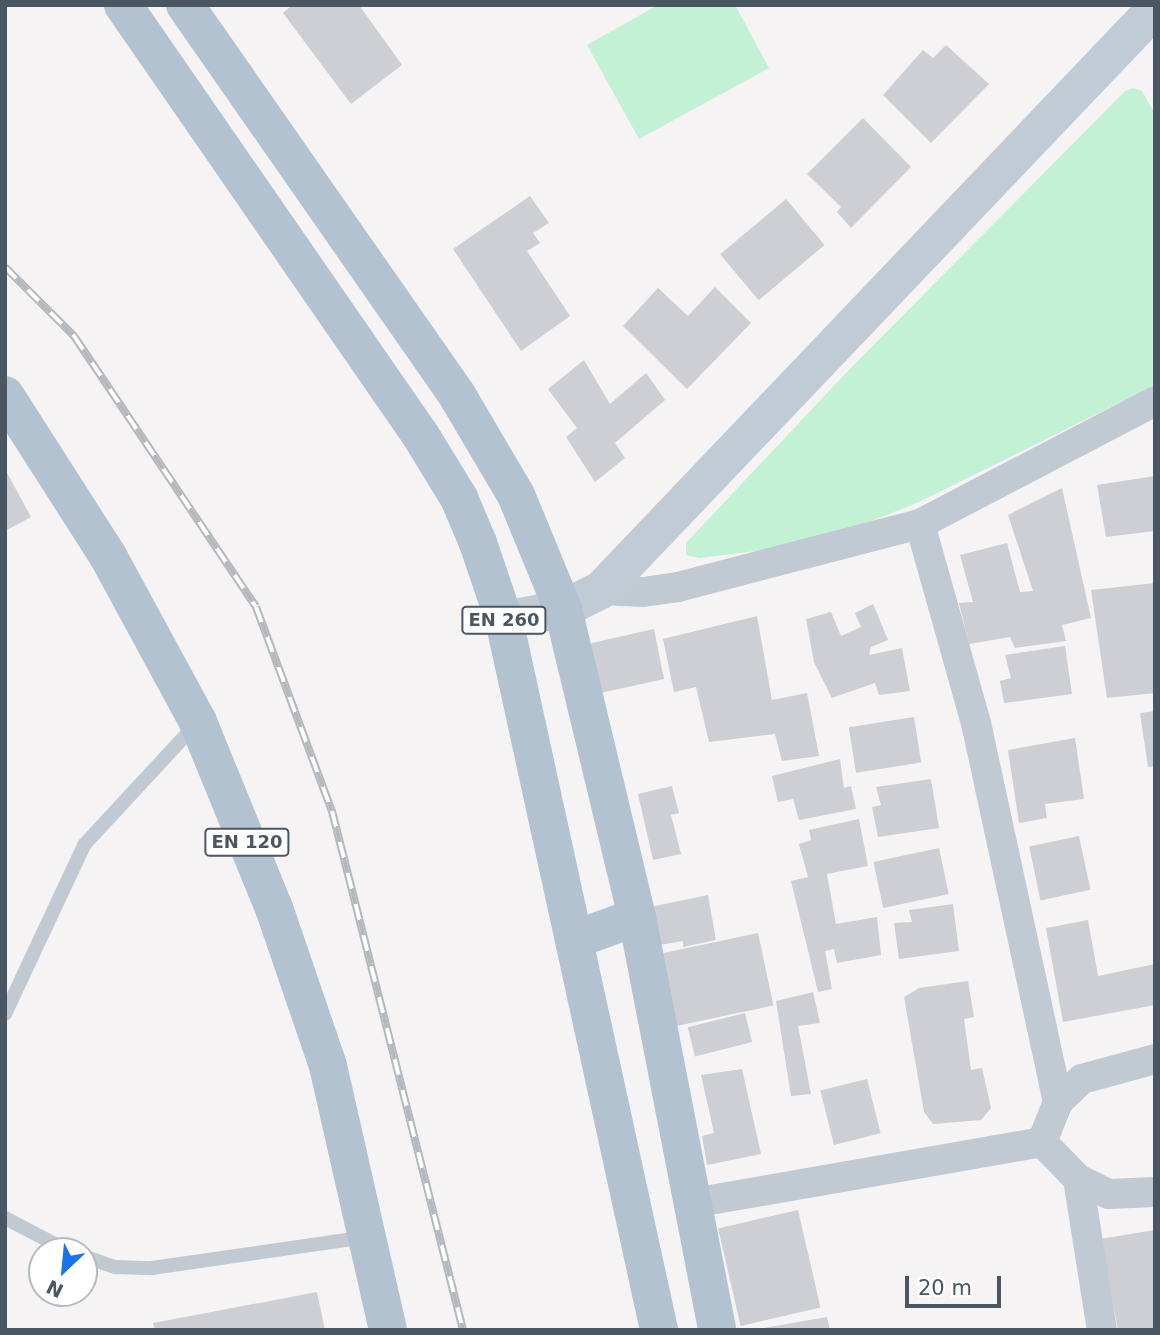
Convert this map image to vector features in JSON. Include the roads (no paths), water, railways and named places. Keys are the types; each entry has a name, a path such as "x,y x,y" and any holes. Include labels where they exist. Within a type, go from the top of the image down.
{"main road":[{"name":"EN 260","path":"122,5 427,447 458,498 505,620 659,1330"},
{"name":"EN 260","path":"185,5 457,395 516,495 563,609 637,918 717,1330"},
{"name":"EN 120","path":"5,395 107,556 198,722 274,908 328,1066 369,1236 388,1330"},
{"path":"576,939 637,918"}],"street":[{"path":"505,620 563,609 601,590 1155,9"},
{"path":"601,590 643,592 678,587 920,524 1155,401"},
{"path":"920,524 976,723 1058,1102"},
{"path":"1042,1142 1058,1102 1082,1079 1155,1059"},
{"path":"693,1203 1042,1142"},
{"path":"1042,1142 1078,1179 1109,1194 1155,1192"},
{"path":"1078,1179 1102,1330"}],"lane":[{"path":"5,1014 85,845 198,722"},
{"path":"5,1218 41,1237"},
{"path":"98,1261 115,1267 152,1268 369,1236"}],"railway":[{"path":"5,267 74,336 256,607 332,811 463,1330"}]}
